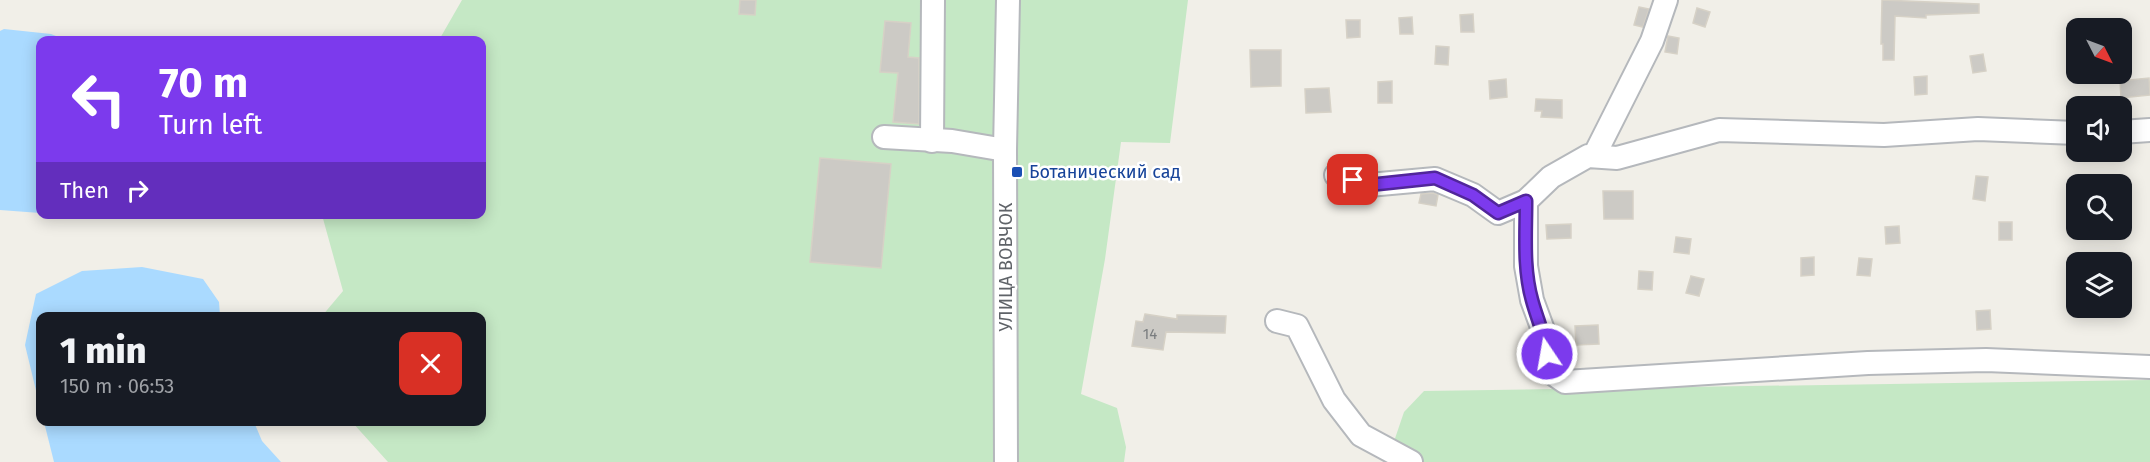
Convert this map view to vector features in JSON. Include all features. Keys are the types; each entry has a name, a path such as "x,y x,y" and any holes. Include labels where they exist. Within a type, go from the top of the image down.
{"street":[{"path":"932,141 933,0"},
{"name":"УЛИЦА ВОВЧОК","path":"1006,462 1005,150 1008,0"},
{"path":"1594,156 1652,42 1666,0"},
{"path":"1336,175 1369,185 1435,178 1473,195 1498,213 1526,201 1551,177 1588,156 1617,158 1719,130 1884,135 1978,129 2066,133"},
{"path":"2132,131 2150,130"},
{"path":"884,137 952,141 1005,150"},
{"path":"1526,201 1526,266 1532,300 1546,338 1549,371 1565,382 1868,363 1975,360 2150,367"},
{"path":"1277,321 1297,326 1334,400 1361,435 1411,462"}],"green space":[{"path":"462,0 1188,0 1170,143 1121,142 1105,259 1081,394 1117,408 1126,447 1124,462 388,462 356,426 486,426 486,312 325,312 343,291 323,219 486,219 486,36 441,36"},
{"path":"2150,380 2150,462 1387,462 1404,412 1424,391"}],"water":[{"path":"4,29 56,36 36,36 36,213 0,210 0,31"},
{"path":"142,267 203,279 219,302 220,312 36,312 36,390 25,345 36,294 82,271"},
{"path":"45,426 256,426 262,441 281,462 54,462"}],"building":[{"path":"740,0 756,0 755,15 739,14"},
{"path":"1882,0 1979,4 1979,13 1926,15 1926,18 1895,16 1894,60 1883,60"},
{"path":"1639,7 1649,9 1643,27 1634,25"},
{"path":"1697,8 1710,12 1705,27 1693,23"},
{"path":"1473,14 1474,32 1461,32 1460,15"},
{"path":"1412,17 1413,34 1400,34 1399,18"},
{"path":"1346,20 1360,20 1360,37 1347,38"},
{"path":"885,21 911,23 908,57 919,58 919,124 893,122 898,73 880,72"},
{"path":"1668,36 1679,38 1677,54 1665,52"},
{"path":"1436,46 1449,47 1448,65 1435,64"},
{"path":"1250,50 1281,50 1281,86 1251,87"},
{"path":"1983,54 1986,71 1973,73 1970,56"},
{"path":"1927,76 1927,94 1915,95 1914,77"},
{"path":"2149,78 2150,95 2121,96 2120,84 2132,84 2132,80"},
{"path":"1506,79 1507,97 1490,99 1489,81"},
{"path":"1392,81 1392,103 1378,103 1378,82"},
{"path":"1329,88 1331,112 1306,113 1305,89"},
{"path":"1536,99 1562,100 1562,118 1541,117 1542,111 1535,111"},
{"path":"820,158 891,164 881,268 810,262"},
{"path":"1976,176 1988,177 1985,201 1973,199"},
{"path":"1603,191 1633,191 1633,219 1604,219"},
{"path":"1421,194 1438,195 1436,206 1419,203"},
{"path":"1999,222 2012,222 2012,240 1999,240"},
{"path":"1571,224 1571,238 1547,239 1546,225"},
{"path":"1899,226 1900,243 1886,244 1885,227"},
{"path":"1676,237 1691,239 1689,254 1674,252"},
{"path":"1814,257 1814,275 1801,276 1801,258"},
{"path":"1859,258 1872,259 1870,276 1857,275"},
{"path":"1639,271 1653,272 1652,290 1638,289"},
{"path":"1691,276 1704,279 1699,296 1686,293"},
{"path":"1990,310 1991,329 1977,330 1976,311"},
{"path":"1145,314 1177,319 1177,315 1226,316 1225,333 1166,332 1163,350 1132,346 1136,321 1143,322"},
{"path":"1598,325 1599,344 1576,345 1575,326"}],"place":[{"name":"Ботанический сад","path":"1017,172"}],"route":[{"path":"1353,180 1369,185 1435,178 1473,195 1498,213 1526,201 1526,266 1532,300 1546,338 1547,354"}]}
